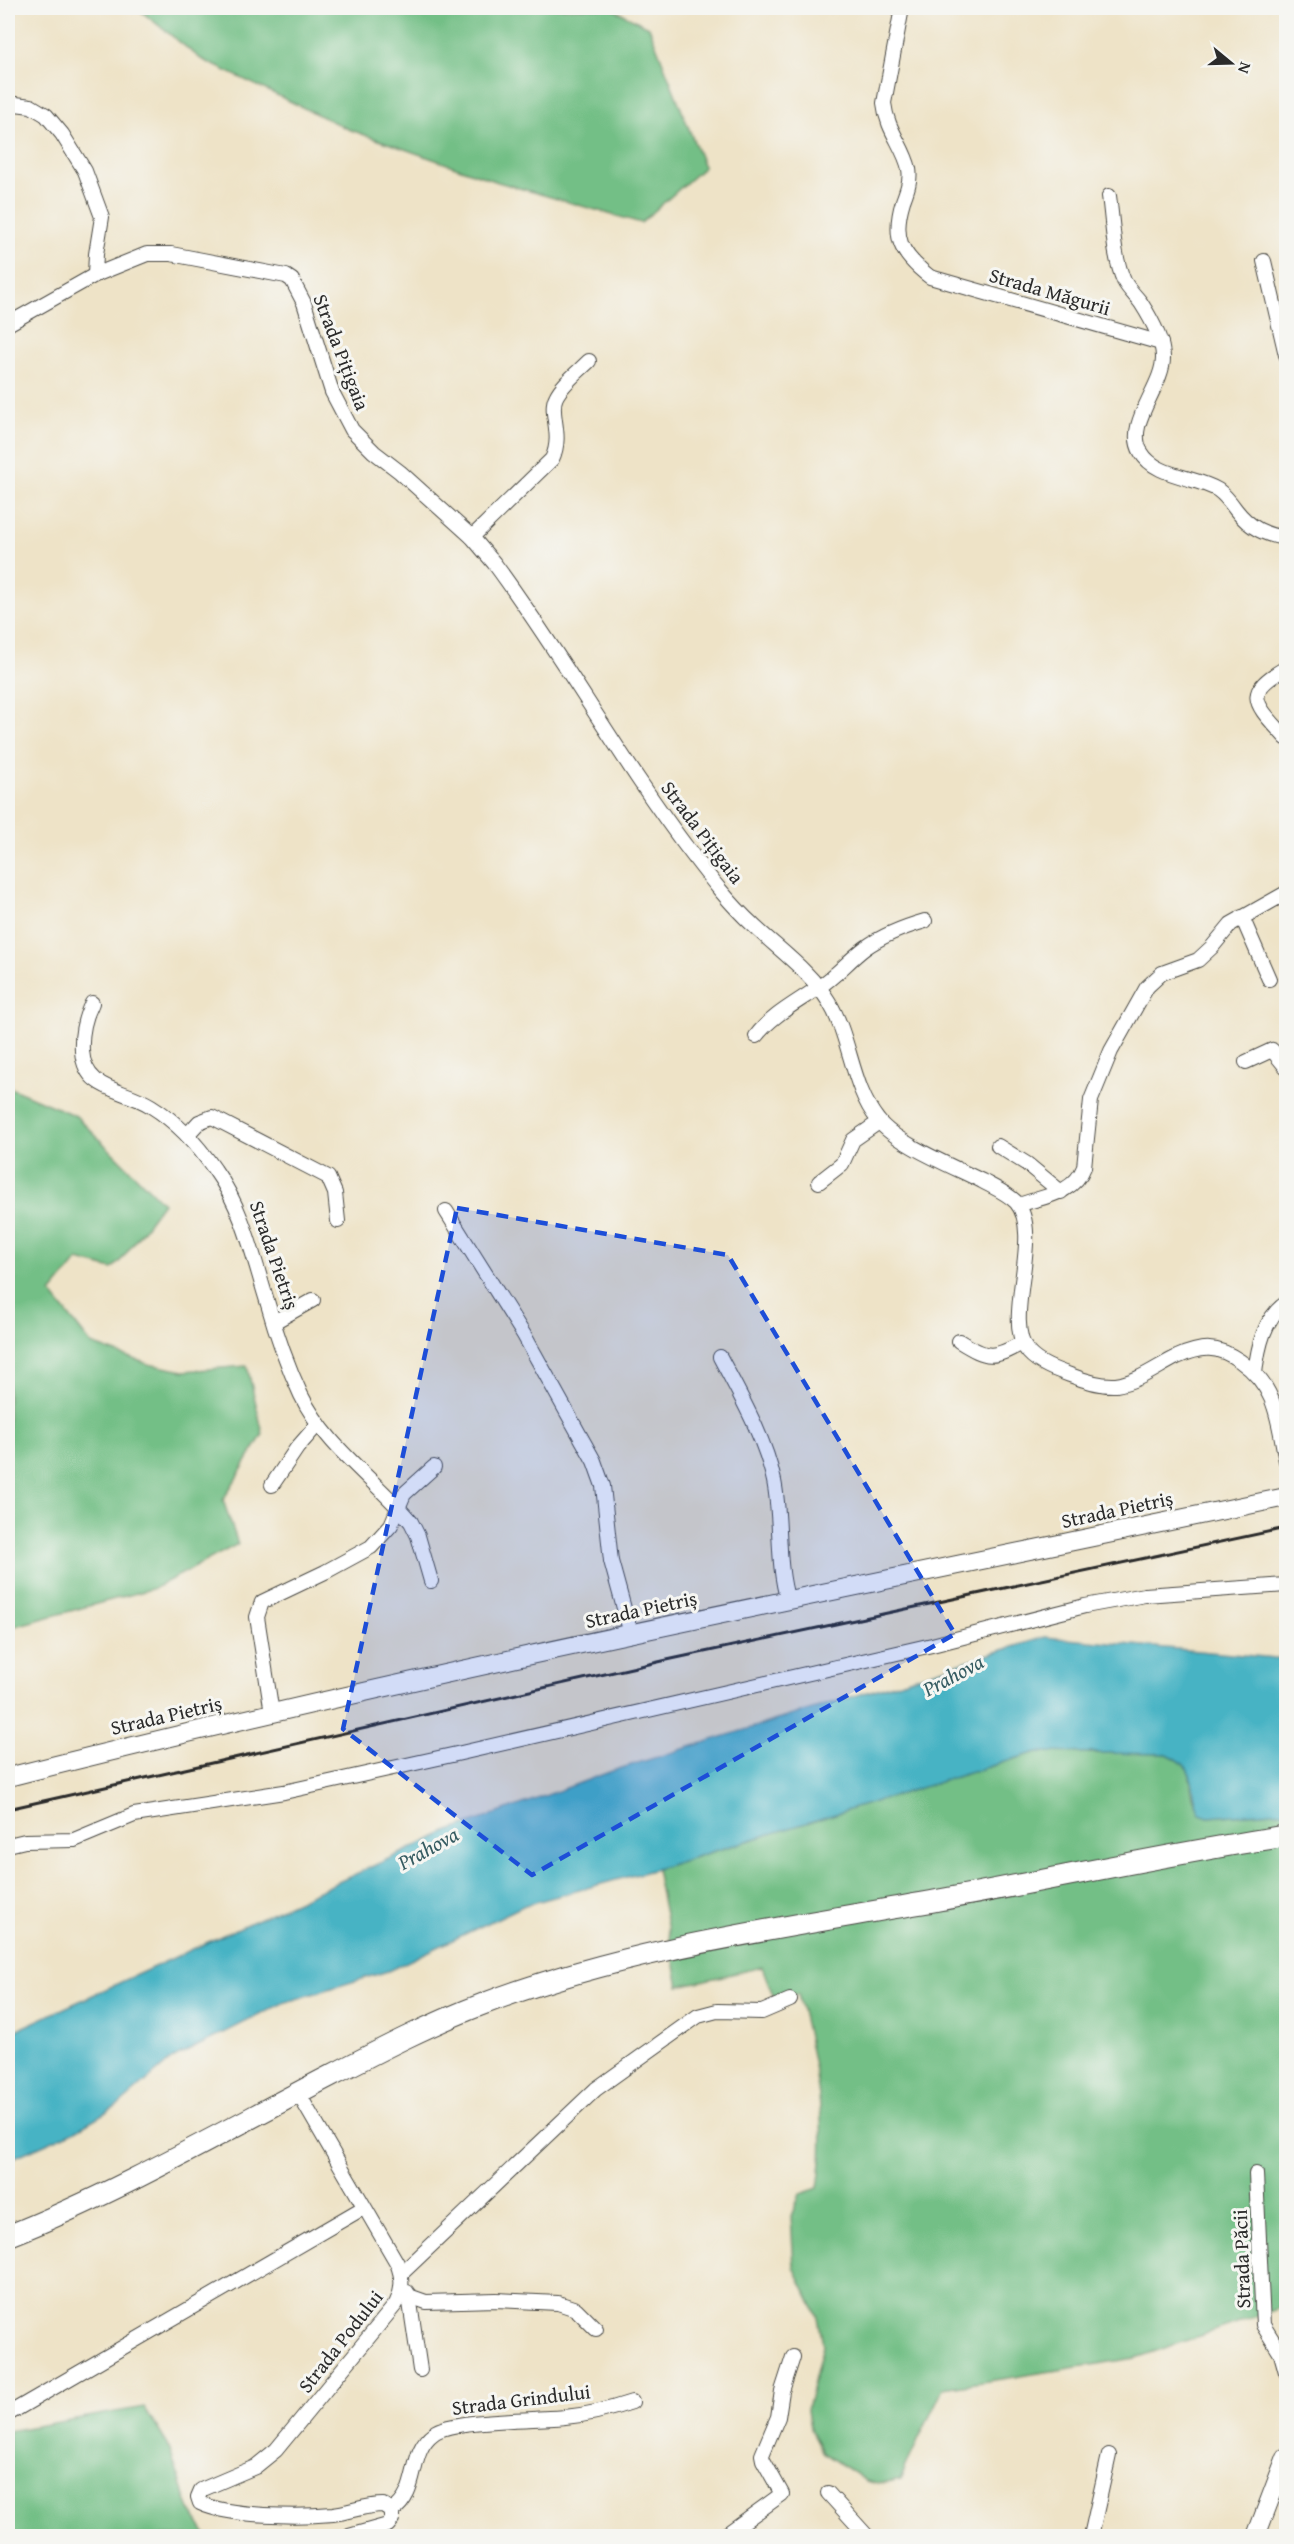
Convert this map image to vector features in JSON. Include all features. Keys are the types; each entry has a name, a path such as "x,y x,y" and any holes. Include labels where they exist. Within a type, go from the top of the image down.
{"highway":[{"path":"8,2236 133,2180 418,2031 483,2004 577,1971 733,1935 937,1901 1287,1836"},
{"path":"8,2246 109,2204 383,2061 460,2024 606,1975 684,1956 1287,1849"}],"main road":[{"name":"Strada Pietriș","path":"8,1777 272,1713 631,1634 1287,1497"},
{"path":"1256,2536 1287,2457"}],"street":[{"name":"Strada Măgurii","path":"902,8 884,103 885,119 909,167 910,181 897,226 902,248 911,263 930,277 1161,343"},
{"path":"8,103 31,106 46,115 62,134 85,171 102,217 95,275"},
{"path":"1108,196 1125,283 1142,305 1161,343 1164,360 1137,435 1140,452 1144,458 1161,468 1217,490 1255,528 1263,533 1287,538"},
{"name":"Strada Pițigaia","path":"8,324 95,275 134,257 156,253 286,276 292,280 304,303 332,392 352,430 472,537 509,582 655,804 692,854 749,921 828,1000 838,1021 864,1096 879,1122 897,1137 1000,1191 1019,1204"},
{"path":"1264,261 1287,355"},
{"path":"472,537 552,459 557,448 558,437 554,412 555,398 589,362"},
{"path":"1287,668 1267,679 1259,688 1257,696 1260,707 1287,738"},
{"path":"1287,893 1232,924 1198,960 1162,973 1147,987 1111,1051 1091,1100 1084,1167 1081,1176 1076,1183 1061,1192 1019,1204 1025,1238 1020,1319 1022,1343 1035,1359 1098,1384 1124,1383 1178,1357 1218,1348 1255,1372 1270,1394 1287,1461"},
{"path":"1242,917 1269,979"},
{"path":"756,1036 867,947 900,928 925,921"},
{"name":"Strada Pietriș","path":"92,1003 82,1027 81,1040 83,1062 87,1072 98,1082 153,1107 187,1135 216,1171 231,1196 250,1245 274,1322 301,1395 318,1424 354,1466 411,1522 418,1536 432,1581"},
{"path":"1246,1062 1272,1050 1287,1068"},
{"path":"187,1135 200,1122 212,1117 285,1157 322,1173 332,1184 338,1221"},
{"path":"819,1182 842,1164 853,1140 879,1122"},
{"path":"998,1146 1027,1164 1061,1192"},
{"path":"446,1211 524,1335 594,1461 603,1486 611,1561 631,1634"},
{"path":"274,1322 313,1300"},
{"path":"1255,1372 1262,1336 1275,1311 1287,1303"},
{"path":"959,1341 981,1354 993,1357 1022,1343"},
{"path":"720,1357 757,1433 773,1479 782,1547 781,1574 788,1601"},
{"path":"272,1485 297,1448 318,1424"},
{"path":"272,1713 257,1617 262,1602 334,1568 371,1547 391,1525 404,1494 434,1467"},
{"path":"8,1845 25,1841 74,1840 134,1815 284,1792 461,1754 932,1645 1085,1606 1145,1595 1287,1585"},
{"name":"Strada Podului","path":"392,2511 388,2507 378,2505 313,2515 236,2511 207,2506 200,2503 198,2497 201,2490 255,2467 276,2450 396,2304 404,2284 596,2089 698,2016 717,2011 762,2012 790,2000"},
{"path":"304,2103 404,2284 420,2370"},
{"name":"Strada Păcii","path":"1256,2174 1263,2325 1281,2354 1287,2372"},
{"path":"8,2414 363,2208"},
{"path":"404,2284 426,2302 496,2300 558,2303 576,2309 596,2328"},
{"path":"724,2536 782,2494 762,2455 778,2417 782,2391 793,2357"},
{"name":"Strada Grindului","path":"392,2511 405,2501 419,2454 435,2431 502,2421 566,2417 632,2402"},
{"path":"1090,2536 1109,2454"},
{"path":"828,2493 867,2536"},
{"path":"350,2536 388,2525 392,2520 392,2511"}],"highlighted area":[{"path":"457,1208 728,1255 955,1634 532,1875 343,1729"}],"green space":[{"path":"137,8 611,8 649,27 704,167 641,223 498,182 348,129 201,59"},
{"path":"8,1087 76,1116 163,1203 112,1269 78,1260 51,1293 91,1344 148,1364 184,1371 247,1366 263,1434 223,1500 238,1544 155,1588 8,1628"},
{"path":"1037,1752 1167,1754 1188,1769 1195,1802 1208,1817 1286,1811 1286,2306 1136,2358 943,2388 900,2479 878,2484 866,2481 823,2453 810,2429 807,2409 823,2345 818,2317 794,2267 791,2216 800,2194 818,2188 822,2138 814,2066 798,1994 775,2000 762,1967 679,1986 656,1869"},
{"path":"144,2407 168,2445 190,2510 207,2536 8,2536 8,2431"}],"water":[{"name":"Prahova","path":"1045,1637 1286,1659 1286,1811 1208,1817 1200,1814 1189,1772 1178,1760 1167,1754 1037,1752 656,1869 525,1905 388,1971 283,2003 172,2059 120,2104 74,2131 8,2160 8,2034 447,1832 612,1771"}],"railway":[{"path":"8,1809 667,1660 1286,1528"}]}
